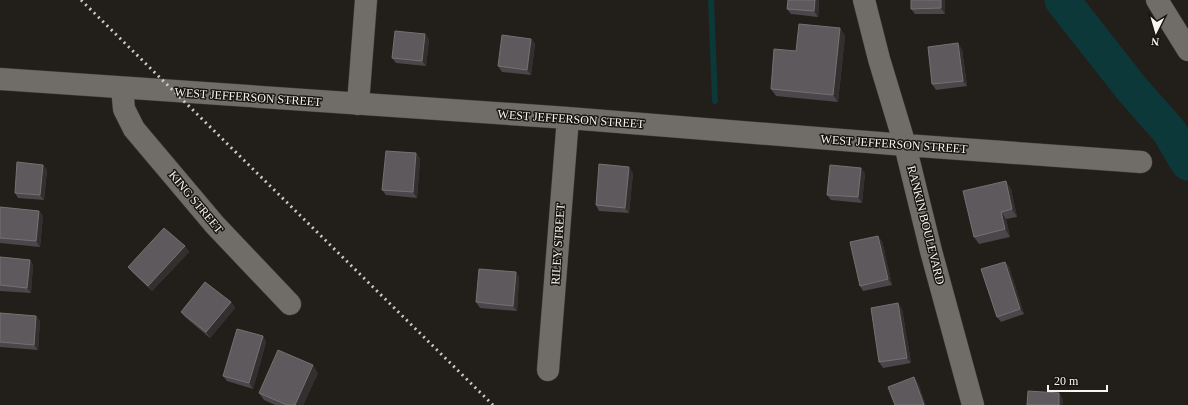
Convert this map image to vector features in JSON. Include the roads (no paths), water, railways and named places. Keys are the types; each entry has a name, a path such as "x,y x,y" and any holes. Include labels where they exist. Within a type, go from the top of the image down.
{"street":[{"path":"358,104 366,0"},
{"name":"RANKIN BOULEVARD","path":"864,0 879,59 905,145 931,251 973,405"},
{"path":"1157,0 1186,44"},
{"name":"WEST JEFFERSON STREET","path":"0,80 568,118 1141,162"},
{"name":"KING STREET","path":"122,88 124,109 134,129 215,225 290,304"},
{"name":"RILEY STREET","path":"548,370 568,118"}],"waterway":[{"path":"711,0 715,101"},
{"path":"1062,0 1132,89 1169,131 1188,163"}],"railway":[{"path":"81,0 493,405"}]}
